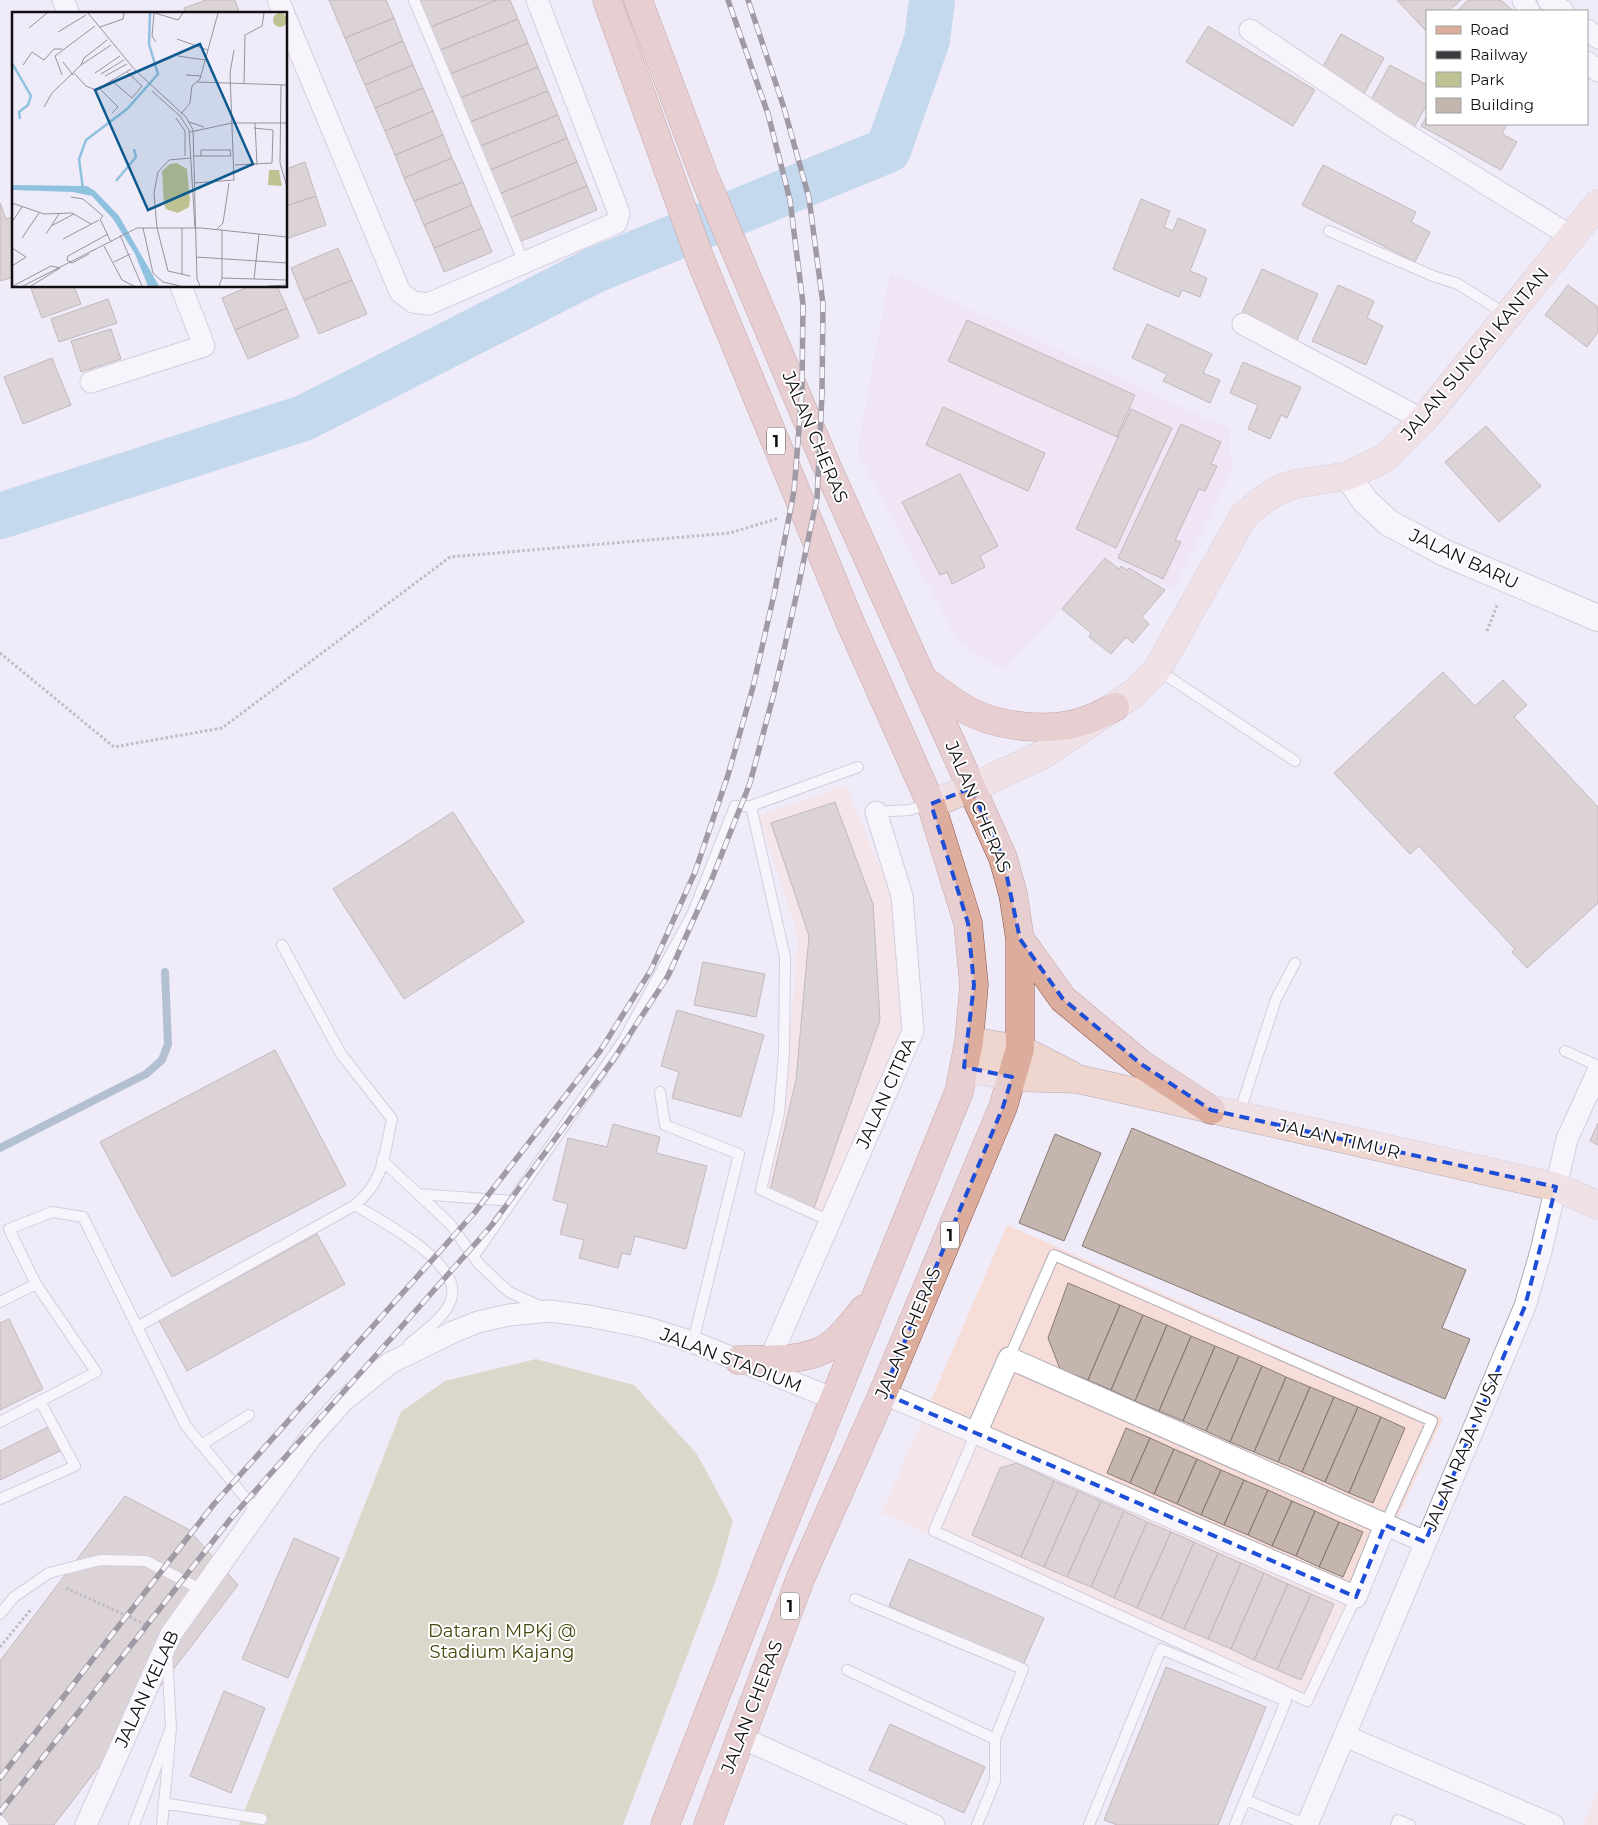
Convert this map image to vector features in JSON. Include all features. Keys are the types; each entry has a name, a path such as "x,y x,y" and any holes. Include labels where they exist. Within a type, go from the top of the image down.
{"main road":[{"name":"JALAN CHERAS","path":"608,0 701,261 850,622 931,804 968,923 974,985 969,1041 959,1092 834,1399 665,1825"},
{"name":"JALAN CHERAS","path":"638,0 704,176 827,467 1003,858 1013,894 1020,939 1020,1049 1003,1107 884,1393 801,1577 708,1825"},
{"name":"JALAN SUNGAI KANTAN","path":"931,804 971,788 1044,754 1134,693 1157,670 1244,517 1261,501 1278,490 1295,484 1348,476 1385,458 1424,420 1598,204"},
{"path":"924,680 953,701 977,715 1003,723 1031,726 1065,726 1087,720 1115,707"},
{"path":"1020,939 1063,999 1141,1064 1211,1110"},
{"name":"JALAN TIMUR","path":"969,1041 1020,1049 1078,1079"},
{"name":"JALAN TIMUR","path":"964,1067 1012,1076 1078,1079 1556,1187 1598,1205"},
{"path":"739,1360 798,1358 823,1350 846,1331 876,1295"}],"street":[{"path":"63,0 68,12"},
{"path":"278,0 283,12"},
{"path":"288,24 400,292 413,302 428,304 616,223 619,213 537,0"},
{"path":"1548,0 1562,10"},
{"path":"1250,30 1391,125 1572,237"},
{"path":"1588,63 1598,71"},
{"path":"91,382 204,346 182,288"},
{"path":"1243,324 1424,420"},
{"name":"JALAN BARU","path":"1348,476 1376,512 1397,528 1445,553 1598,618"},
{"name":"JALAN CITRA","path":"770,1359 913,1031 902,896 876,812"},
{"name":"JALAN RAJA MUSA","path":"1307,1825 1525,1306 1567,1139 1598,1071"},
{"name":"JALAN STADIUM","path":"258,1513 311,1437 343,1401 390,1363 453,1332 478,1322 509,1315 550,1311 588,1316 644,1328 693,1342 834,1399"},
{"path":"976,1433 1009,1358 1425,1542"},
{"path":"884,1393 1356,1597 1385,1525"},
{"name":"JALAN KELAB","path":"86,1825 169,1638 258,1513"},
{"path":"1345,1736 1553,1825"},
{"path":"740,1737 934,1825"}],"lane":[{"path":"414,0 524,263"},
{"path":"1329,231 1433,276 1458,284 1508,316"},
{"path":"1157,670 1295,761"},
{"path":"474,1256 623,1041 692,914 735,806 750,806 858,767"},
{"path":"876,812 909,810 931,804"},
{"path":"750,806 785,957 784,1053 779,1113 761,1190 830,1220"},
{"path":"137,1327 355,1205 379,1178 392,1119 341,1054 282,945"},
{"path":"1238,1116 1276,1000 1295,963"},
{"path":"1565,1051 1598,1066"},
{"path":"660,1092 665,1124 739,1154 693,1342"},
{"path":"382,1160 451,1225 474,1256 509,1292 550,1311"},
{"path":"418,1194 512,1201"},
{"path":"355,1205 427,1251 448,1276 452,1296 443,1312 432,1326 410,1343 390,1363"},
{"path":"0,1422 96,1372 36,1284 9,1229 52,1212 83,1217 186,1426 258,1513"},
{"path":"1009,1358 1054,1255 1414,1413 1432,1421 1385,1525"},
{"path":"0,1302 36,1284"},
{"path":"0,1499 75,1466 40,1401"},
{"path":"202,1445 249,1414"},
{"path":"976,1433 934,1531 1307,1701 1356,1597"},
{"path":"0,1614 14,1597 49,1573 100,1560 146,1561 202,1590"},
{"path":"856,1599 1023,1669 995,1739 995,1781 977,1825"},
{"path":"162,1825 171,1728 169,1638"},
{"path":"1089,1825 1161,1648 1286,1702 1235,1825"},
{"path":"847,1670 995,1739"},
{"path":"134,1825 171,1728"},
{"path":"1246,1800 1307,1825"},
{"path":"163,1803 262,1819"},
{"path":"1396,1825 1398,1820 1410,1825"},
{"path":"0,1821 3,1825"}],"path":[{"path":"0,652 114,747 222,728 450,557 730,533 804,510"},
{"path":"62,1586 169,1638"},
{"path":"0,1647 34,1605"}],"highlighted area":[{"path":"971,788 1003,858 1020,939 1063,999 1141,1064 1211,1110 1556,1187 1525,1306 1425,1542 1385,1525 1356,1597 883,1393 1003,1107 1012,1077 964,1067 974,985 968,923 931,804"}],"shaded area":[{"path":"890,272 1229,429 1232,472 1173,591 1123,564 1104,558 1062,609 1004,671 958,642 857,452"},
{"path":"846,785 893,898 902,1029 822,1212 768,1188 784,1115 798,937 759,816"},
{"path":"1007,1225 1443,1418 1313,1703 882,1513"},
{"path":"1598,1792 1598,1825 1583,1825"}],"green space":[{"name":"Dataran MPKj @ Stadium Kajang","path":"536,1359 634,1385 697,1454 733,1521 718,1574 623,1825 239,1825 401,1412 445,1381"}],"building":[{"path":"206,0 235,0 239,12 185,12 184,8"},
{"path":"329,0 386,0 394,18 345,38"},
{"path":"420,0 497,0 431,27"},
{"path":"497,0 510,0 518,19 440,50 431,27"},
{"path":"1397,0 1461,0 1450,10 1426,10 1426,31"},
{"path":"1468,0 1501,0 1512,10 1458,10"},
{"path":"394,18 403,41 355,62 345,38"},
{"path":"518,19 528,43 450,74 440,50"},
{"path":"1208,26 1315,90 1293,126 1186,62"},
{"path":"1341,34 1384,58 1360,101 1317,77"},
{"path":"403,41 413,65 365,85 355,62"},
{"path":"528,43 538,67 460,98 450,74"},
{"path":"413,65 423,88 375,108 365,85"},
{"path":"1390,65 1426,84 1426,107 1411,132 1367,107"},
{"path":"538,67 548,91 470,122 460,98"},
{"path":"423,88 433,111 385,131 375,108"},
{"path":"548,91 558,115 480,146 470,122"},
{"path":"433,111 443,135 395,155 385,131"},
{"path":"558,115 567,138 490,170 480,146"},
{"path":"1426,118 1426,125 1506,125 1502,134 1517,142 1501,170 1421,126"},
{"path":"443,135 452,158 404,178 395,155"},
{"path":"567,138 577,162 499,194 490,170"},
{"path":"452,158 463,182 414,201 404,178"},
{"path":"305,162 316,196 288,205 288,168"},
{"path":"577,162 587,186 509,218 499,194"},
{"path":"1323,165 1416,212 1411,222 1430,232 1415,262 1302,205"},
{"path":"463,182 472,205 424,225 414,201"},
{"path":"587,186 597,210 519,242 509,218"},
{"path":"316,196 326,225 288,238 288,205"},
{"path":"1141,199 1170,211 1164,227 1173,231 1178,218 1206,230 1190,271 1207,278 1200,297 1182,290 1179,297 1113,269"},
{"path":"0,203 6,219 12,217 12,278 0,281"},
{"path":"472,205 482,228 434,248 424,225"},
{"path":"482,228 492,252 444,272 434,248"},
{"path":"338,248 352,280 304,300 291,268"},
{"path":"1262,269 1318,294 1295,344 1239,319"},
{"path":"352,280 367,314 319,334 304,300"},
{"path":"1338,285 1374,301 1367,318 1383,326 1366,365 1312,341"},
{"path":"1568,285 1598,307 1598,332 1587,347 1545,315"},
{"path":"31,288 75,288 81,304 42,318"},
{"path":"245,288 278,288 287,308 235,330 222,298"},
{"path":"108,299 117,323 59,342 51,319"},
{"path":"287,308 299,337 248,359 235,330"},
{"path":"967,320 1135,395 1117,437 948,361"},
{"path":"1147,324 1212,354 1203,373 1220,380 1210,403 1163,381 1167,374 1132,358"},
{"path":"111,329 121,359 81,372 71,341"},
{"path":"52,358 71,405 23,424 4,377"},
{"path":"1243,362 1301,387 1287,418 1281,415 1270,439 1248,429 1258,405 1230,393"},
{"path":"943,407 1045,453 1028,491 926,445"},
{"path":"1131,409 1172,428 1116,548 1076,529"},
{"path":"1181,424 1221,442 1211,464 1217,466 1205,491 1199,489 1175,540 1181,542 1163,579 1118,558"},
{"path":"1486,426 1541,486 1499,522 1445,462"},
{"path":"960,474 998,546 980,556 985,567 952,584 947,572 940,575 902,502"},
{"path":"1105,558 1119,569 1121,566 1127,570 1129,568 1165,590 1142,617 1149,624 1133,643 1126,637 1111,654 1089,637 1091,633 1062,609"},
{"path":"1443,672 1475,706 1503,680 1527,705 1514,717 1598,807 1598,903 1527,968 1512,952 1515,949 1419,846 1410,854 1334,773"},
{"path":"835,802 873,904 880,1020 814,1208 770,1191 796,1080 809,936 771,823"},
{"path":"453,812 524,922 404,999 333,889"},
{"path":"703,962 765,974 756,1017 694,1005"},
{"path":"677,1010 764,1035 741,1117 672,1098 679,1072 661,1066"},
{"path":"275,1050 346,1185 172,1277 100,1142"},
{"path":"1598,1123 1598,1145 1590,1141"},
{"path":"613,1124 660,1137 656,1153 707,1166 686,1249 635,1236 630,1255 622,1253 618,1268 579,1258 584,1240 560,1234 568,1204 553,1200 568,1138 607,1147"},
{"path":"1132,1128 1466,1270 1442,1328 1470,1339 1445,1399 1082,1246"},
{"path":"1055,1134 1101,1153 1064,1241 1019,1223"},
{"path":"317,1234 345,1284 187,1371 159,1321"},
{"path":"1068,1283 1120,1305 1088,1380 1060,1369 1048,1338"},
{"path":"1120,1305 1143,1315 1111,1390 1088,1380"},
{"path":"1143,1315 1167,1325 1135,1401 1111,1390"},
{"path":"9,1319 43,1389 0,1410 0,1323"},
{"path":"1167,1325 1191,1336 1159,1411 1135,1401"},
{"path":"1191,1336 1215,1346 1183,1421 1159,1411"},
{"path":"1215,1346 1239,1356 1206,1431 1183,1421"},
{"path":"1239,1356 1262,1366 1230,1442 1206,1431"},
{"path":"1262,1366 1286,1377 1254,1452 1230,1442"},
{"path":"1286,1377 1310,1387 1278,1462 1254,1452"},
{"path":"1310,1387 1334,1397 1302,1472 1278,1462"},
{"path":"1334,1397 1358,1407 1325,1482 1302,1472"},
{"path":"1358,1407 1381,1417 1349,1493 1325,1482"},
{"path":"1381,1417 1405,1428 1373,1503 1349,1493"},
{"path":"48,1427 60,1451 0,1480 0,1451"},
{"path":"1126,1428 1150,1438 1130,1483 1107,1473"},
{"path":"1150,1438 1174,1449 1154,1494 1130,1483"},
{"path":"1174,1449 1197,1459 1177,1504 1154,1494"},
{"path":"1197,1459 1221,1470 1201,1515 1177,1504"},
{"path":"1017,1463 1054,1481 1021,1557 972,1535 1000,1468"},
{"path":"1221,1470 1244,1480 1224,1525 1201,1515"},
{"path":"1244,1480 1268,1490 1248,1535 1224,1525"},
{"path":"1054,1481 1078,1491 1044,1567 1021,1557"},
{"path":"1268,1490 1292,1501 1272,1546 1248,1535"},
{"path":"1078,1491 1101,1501 1067,1577 1044,1567"},
{"path":"125,1496 188,1529 238,1585 54,1825 0,1825 0,1661"},
{"path":"1101,1501 1124,1511 1091,1587 1067,1577"},
{"path":"1292,1501 1315,1511 1296,1556 1272,1546"},
{"path":"1124,1511 1147,1522 1114,1598 1091,1587"},
{"path":"1315,1511 1339,1522 1319,1567 1296,1556"},
{"path":"1147,1522 1171,1532 1137,1608 1114,1598"},
{"path":"1339,1522 1363,1532 1343,1577 1319,1567"},
{"path":"1171,1532 1194,1542 1161,1619 1137,1608"},
{"path":"294,1538 339,1558 288,1678 242,1659"},
{"path":"1194,1542 1218,1553 1184,1629 1161,1619"},
{"path":"1218,1553 1241,1563 1208,1639 1184,1629"},
{"path":"909,1559 1044,1618 1023,1665 889,1606"},
{"path":"1241,1563 1264,1573 1231,1649 1208,1639"},
{"path":"1264,1573 1288,1584 1254,1660 1231,1649"},
{"path":"1288,1584 1311,1594 1277,1670 1254,1660"},
{"path":"1311,1594 1334,1604 1301,1680 1277,1670"},
{"path":"1166,1667 1266,1707 1218,1825 1117,1825 1104,1820"},
{"path":"224,1691 265,1708 231,1793 190,1776"},
{"path":"890,1724 985,1767 964,1813 869,1770"}],"waterway":[{"path":"0,516 304,418 595,270 888,150 927,40 932,0"},
{"path":"0,1148 146,1074 162,1060 168,1044 165,972"}],"railway":[{"path":"0,1778 214,1504 475,1212 600,1051 651,970 695,872 728,775 753,687 775,590 794,491 802,391 803,304 790,200 768,114 728,0"},
{"path":"0,1812 232,1517 492,1225 613,1060 668,976 711,881 750,783 774,693 796,597 817,498 822,394 823,304 809,198 784,108 748,0"}]}
